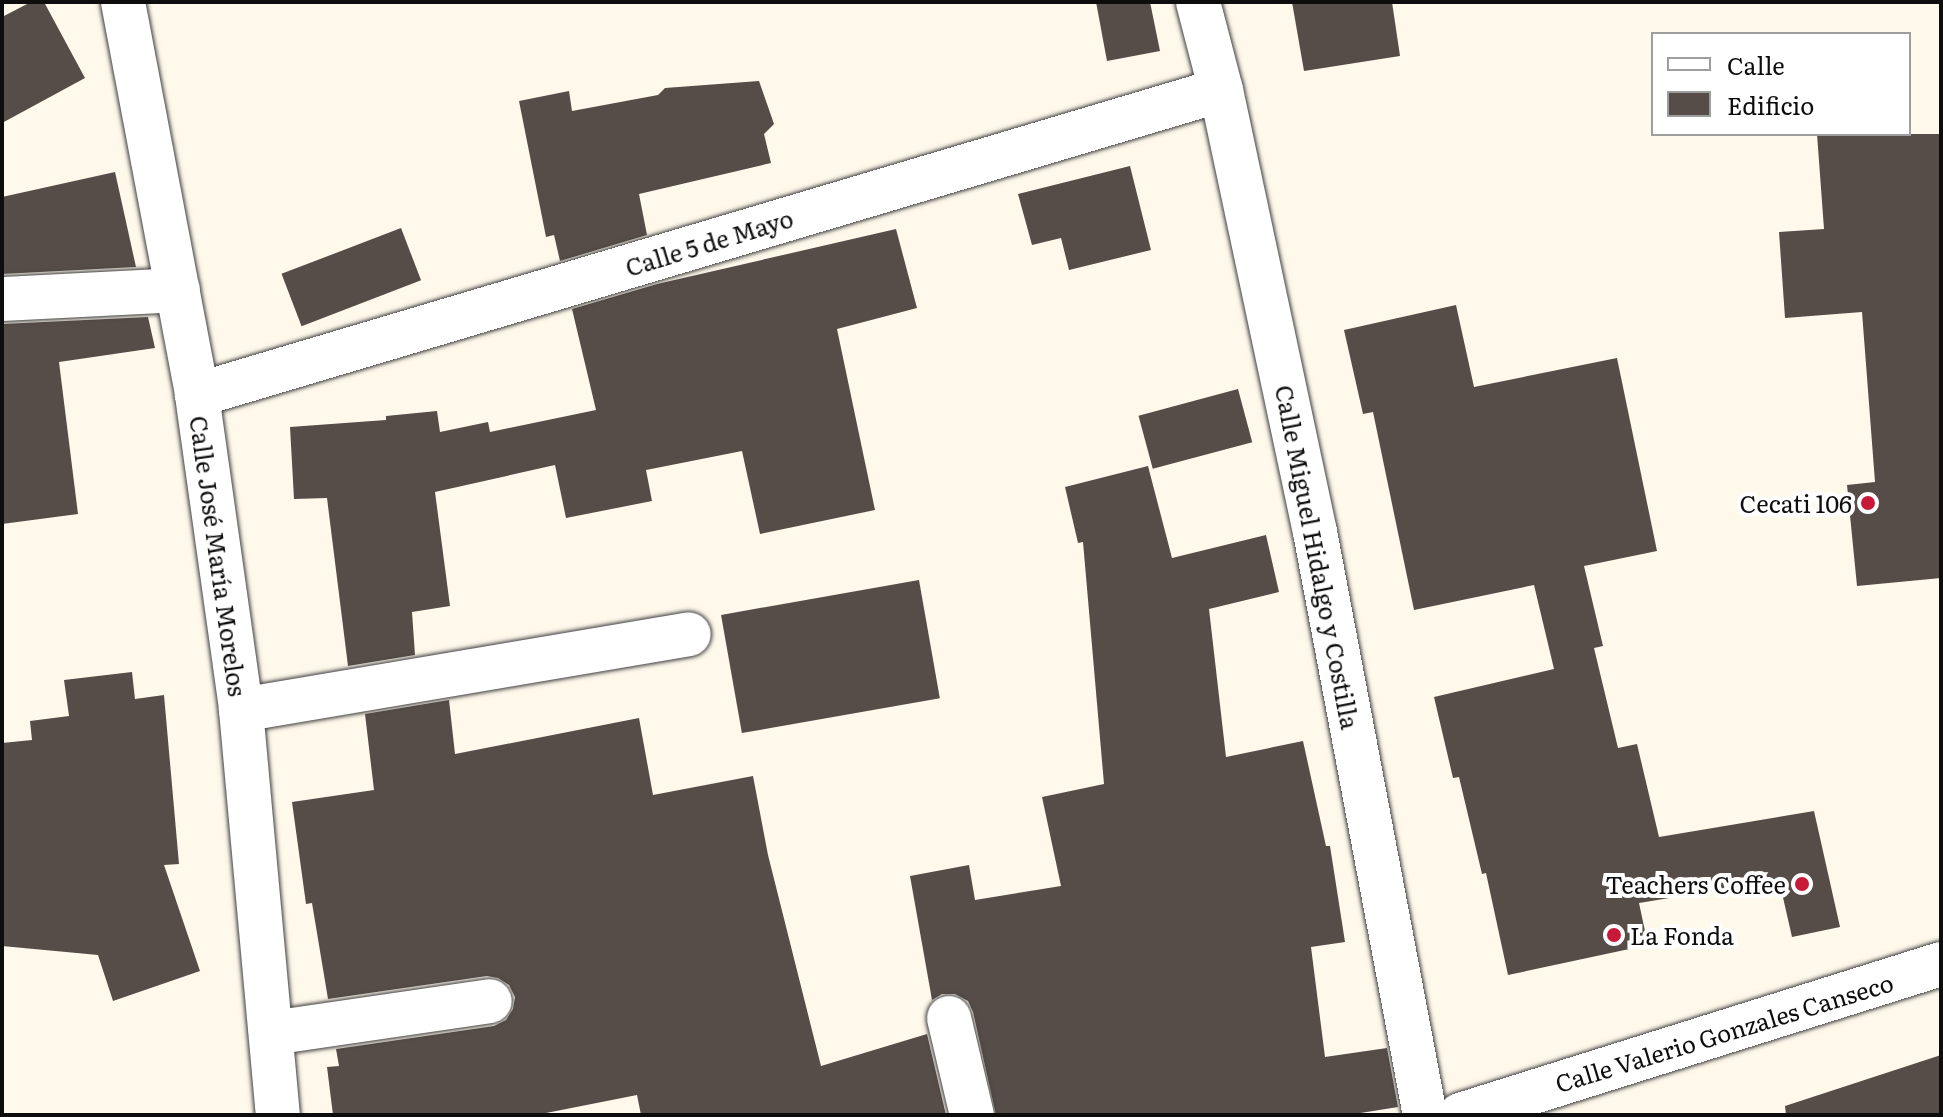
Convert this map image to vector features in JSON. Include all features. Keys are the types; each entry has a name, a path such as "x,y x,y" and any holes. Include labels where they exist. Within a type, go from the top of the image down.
{"street":[{"name":"Calle José María Morelos","path":"123,2 197,395 241,710 278,1115"},
{"name":"Calle Miguel Hidalgo y Costilla","path":"1198,2 1221,90 1315,532 1425,1115"},
{"name":"Calle 5 de Mayo","path":"197,395 1221,90"},
{"path":"2,299 178,290"},
{"path":"241,710 689,634"},
{"name":"Calle Valerio Gonzales Canseco","path":"1460,1115 1941,964"},
{"path":"271,1033 490,1001"},
{"path":"949,1018 972,1115"}],"building":[{"path":"31,2 44,2 85,78 2,123 2,17"},
{"path":"1096,2 1150,2 1160,51 1107,61"},
{"path":"1292,2 1392,2 1400,56 1304,71"},
{"path":"759,81 774,124 764,134 771,163 639,194 647,235 560,261 554,235 546,237 519,101 569,91 572,111 658,95 665,88"},
{"path":"1941,134 1941,578 1857,586 1847,485 1875,482 1862,312 1785,318 1779,232 1824,229 1817,136"},
{"path":"1130,166 1151,250 1069,270 1061,238 1032,245 1018,194"},
{"path":"115,172 136,267 2,274 2,197"},
{"path":"401,228 421,280 302,326 282,274"},
{"path":"896,229 917,308 837,329 875,510 760,534 742,451 646,470 652,501 566,518 555,465 435,492 450,606 412,612 415,655 348,666 327,498 294,499 290,427 386,420 386,416 437,411 440,432 488,422 490,432 596,410 572,309 657,284"},
{"path":"1456,305 1474,387 1617,358 1657,551 1584,566 1603,646 1594,648 1618,748 1637,744 1659,837 1814,811 1840,927 1792,937 1779,880 1639,903 1648,945 1508,975 1486,873 1482,874 1459,777 1453,778 1434,697 1554,669 1534,585 1414,610 1373,412 1363,414 1344,330"},
{"path":"148,317 155,348 59,362 78,514 2,524 2,324"},
{"path":"1238,389 1252,442 1153,469 1139,416"},
{"path":"1148,466 1172,558 1266,535 1279,592 1209,609 1226,757 1303,741 1326,846 1330,846 1345,942 1311,947 1325,1057 1387,1048 1398,1107 1348,1115 996,1115 968,1001 955,994 942,994 932,1000 910,876 969,865 975,900 1061,886 1042,797 1104,784 1083,542 1078,543 1065,487"},
{"path":"919,580 940,698 742,733 721,615"},
{"path":"132,672 135,699 164,695 179,864 164,865 200,971 113,1001 98,955 2,946 2,743 32,740 30,721 69,716 64,680"},
{"path":"449,700 455,754 639,718 653,795 753,776 768,855 821,1066 927,1034 946,1115 641,1115 637,1095 536,1115 333,1115 327,1067 339,1066 336,1049 494,1026 506,1020 513,1009 515,997 509,985 487,976 328,999 312,903 306,904 292,802 374,790 365,714"},
{"path":"1941,1055 1941,1115 1786,1115 1785,1106"}],"place":[{"name":"Cecati 106","path":"1868,503"},
{"name":"Teachers Coffee","path":"1802,884"},
{"name":"La Fonda","path":"1614,935"}]}
